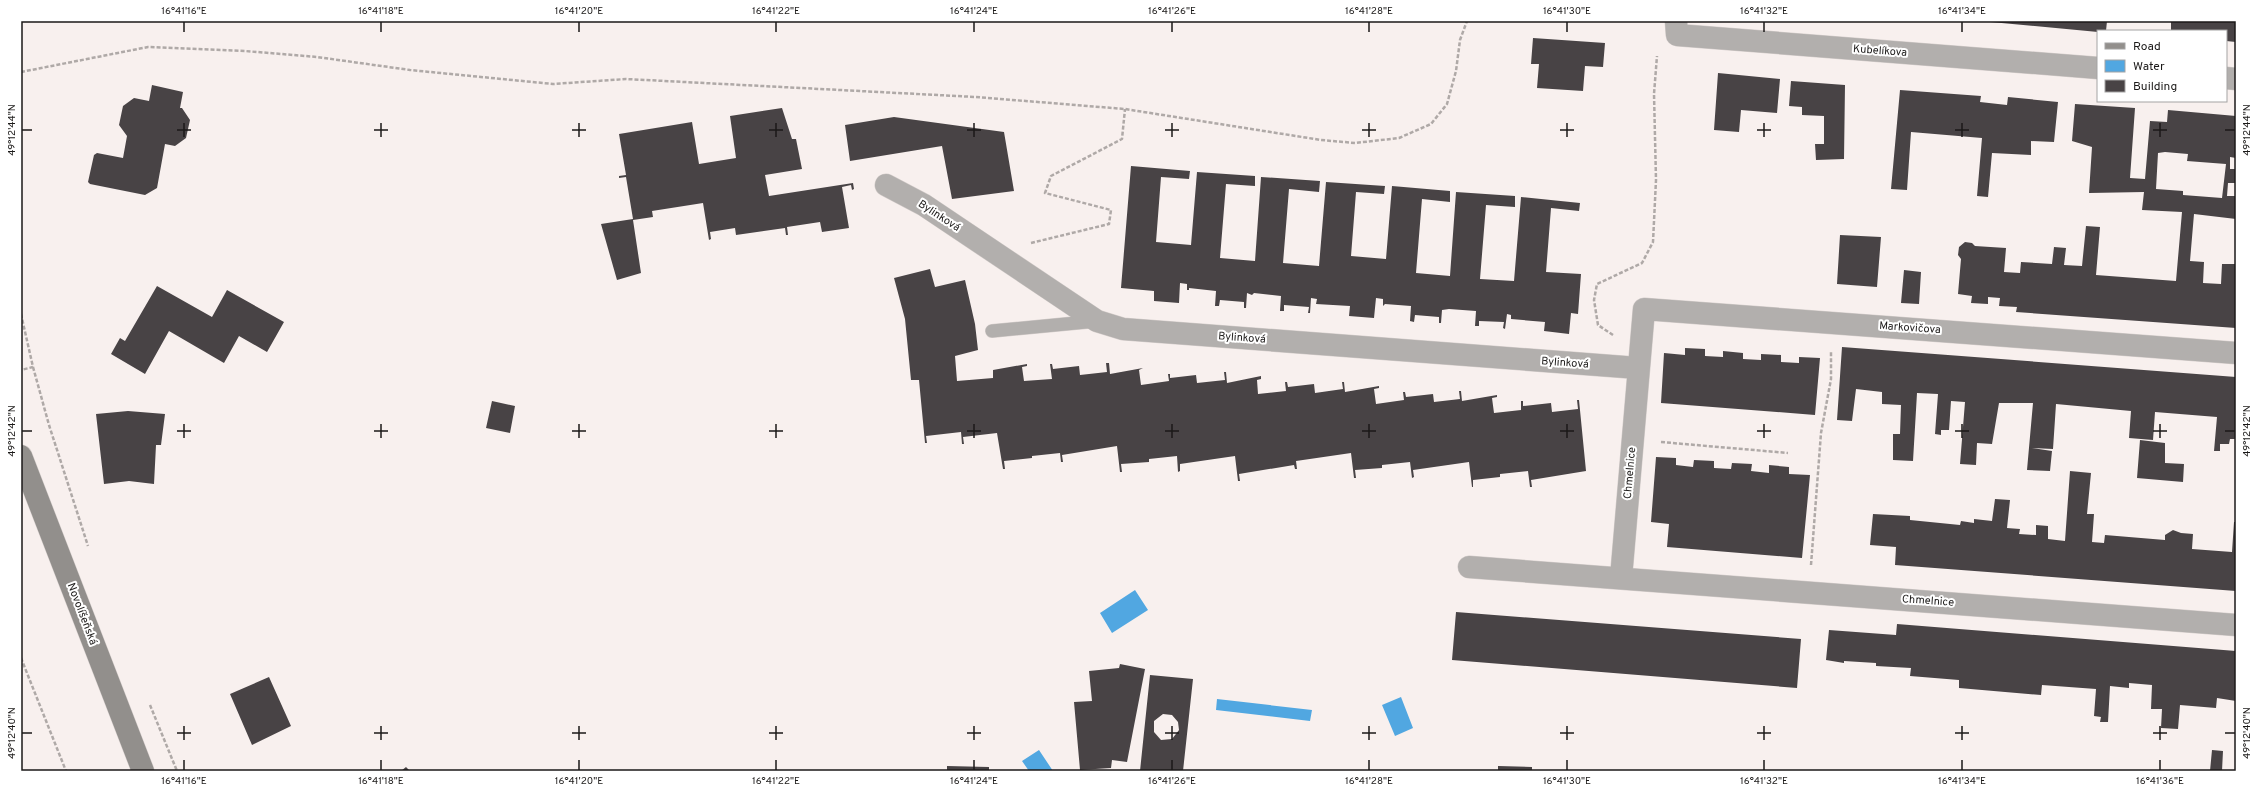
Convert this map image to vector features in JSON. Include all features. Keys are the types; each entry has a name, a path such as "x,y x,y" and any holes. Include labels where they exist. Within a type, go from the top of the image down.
{"street":[{"name":"Kubelíkova","path":"1676,28 2097,68"},
{"name":"Bylinková","path":"886,185 924,205 1097,321 1123,329 1638,368"},
{"name":"Markovičova","path":"1638,368 1644,309 2236,353"},
{"name":"Chmelnice","path":"1621,578 1638,368"},
{"name":"Novolíšeňská","path":"21,456 143,771"},
{"name":"Chmelnice","path":"1469,567 1809,591 2236,625"}],"lane":[{"path":"992,331 1097,321"}],"path":[{"path":"21,72 148,47 237,50 317,57 410,70 553,84 626,80 976,97 1125,109 1321,140 1355,143 1399,138 1432,124 1448,104 1456,71 1460,40 1467,21"},
{"path":"1641,340 1612,335 1598,325 1594,300 1597,284 1642,263 1653,242 1656,180 1654,94 1658,49 1676,28"},
{"path":"1005,260 1019,246 1109,224 1111,210 1045,193 1051,176 1122,139 1125,109"},
{"path":"21,314 33,367 49,425 90,550"},
{"path":"1809,591 1821,433 1830,379 1832,323"},
{"path":"21,370 33,367"},
{"path":"1668,443 1788,453"},
{"path":"21,658 66,771"},
{"path":"147,697 177,771"}],"water":[{"path":"1135,590 1148,610 1112,633 1100,613"},
{"path":"1401,697 1413,728 1395,736 1382,705"},
{"path":"1217,699 1312,710 1310,721 1216,710"},
{"path":"1039,750 1053,771 1029,771 1022,761"}],"building":[{"path":"1980,21 2107,21 2106,30 2097,30 2097,32"},
{"path":"2171,21 2236,21 2236,42 2227,41 2227,30 2171,30"},
{"path":"1533,38 1605,43 1603,67 1585,66 1583,91 1537,88 1539,64 1531,64"},
{"path":"1718,73 1780,79 1777,113 1741,110 1739,132 1714,130"},
{"path":"1791,81 1845,85 1844,159 1816,160 1815,144 1824,144 1824,116 1802,115 1802,107 1789,106"},
{"path":"152,85 183,92 180,108 182,108 190,120 186,138 175,146 165,144 157,188 145,195 90,184 88,182 94,155 97,153 123,158 127,136 119,125 123,106 134,98 149,101"},
{"path":"1900,90 1981,96 1980,102 2007,105 2008,97 2058,102 2054,142 2031,141 2031,155 1992,153 1988,197 1977,196 1982,138 1911,132 1907,190 1891,189"},
{"path":"2075,104 2135,108 2130,178 2145,179 2150,121 2167,122 2168,110 2236,116 2236,158 2230,157 2230,169 2235,169 2235,183 2228,183 2227,196 2236,196 2236,219 2194,214 2190,261 2204,262 2203,283 2221,284 2222,264 2236,264 2236,328 2016,312 2017,307 1999,306 2000,298 1988,297 1988,304 1971,303 1972,296 1958,294 1961,259 1958,255 1959,247 1965,242 1972,243 1975,246 2006,248 2004,272 2020,273 2021,262 2052,264 2054,247 2066,248 2064,265 2082,266 2086,226 2100,227 2096,275 2176,281 2182,212 2142,210 2144,192 2089,193 2092,147 2072,141","holes":["2165,152 2188,154 2187,161 2226,164 2222,198 2183,195 2183,191 2156,189 2158,153"]},
{"path":"782,108 792,139 796,139 802,169 765,175 769,196 853,183 854,189 852,190 851,185 842,187 849,228 822,232 820,222 787,227 788,235 786,235 785,228 736,235 735,228 710,232 711,239 709,240 703,203 652,211 653,217 633,220 641,273 617,280 601,224 633,219 626,177 619,178 619,176 626,175 619,134 692,122 699,164 736,158 730,116"},
{"path":"894,117 1004,132 1014,191 952,199 942,146 850,161 845,125"},
{"path":"1131,166 1190,171 1189,179 1161,177 1156,242 1191,245 1197,172 1255,176 1255,186 1226,184 1220,258 1255,261 1261,177 1320,181 1319,192 1289,189 1283,263 1319,266 1326,182 1385,186 1384,194 1356,192 1351,256 1386,259 1392,186 1450,191 1450,202 1422,199 1416,273 1450,276 1456,192 1515,196 1515,207 1486,205 1480,279 1514,281 1521,197 1580,203 1579,211 1551,208 1546,272 1581,274 1578,314 1571,313 1569,334 1544,331 1545,322 1511,319 1511,315 1507,314 1505,329 1503,328 1504,322 1479,321 1479,326 1475,326 1476,311 1449,309 1442,310 1441,323 1439,323 1439,317 1415,315 1414,322 1410,321 1411,306 1385,304 1383,306 1383,299 1376,298 1374,318 1349,316 1350,306 1316,304 1317,299 1311,298 1310,313 1308,313 1309,307 1284,305 1284,311 1280,311 1281,296 1254,293 1252,295 1247,293 1246,308 1244,308 1244,302 1220,300 1219,306 1215,306 1216,291 1189,288 1189,290 1187,290 1187,284 1180,283 1179,303 1154,301 1154,291 1121,288"},
{"path":"1840,235 1881,237 1877,287 1837,284"},
{"path":"930,269 935,287 965,280 975,324 978,350 955,356 957,381 993,378 993,370 1027,364 1027,366 1022,367 1024,381 1052,379 1050,364 1052,364 1053,369 1079,366 1080,375 1107,372 1106,363 1109,363 1110,374 1143,368 1139,370 1141,385 1169,381 1168,374 1170,374 1170,378 1196,375 1197,383 1225,380 1224,372 1226,372 1227,383 1261,376 1261,379 1257,380 1258,394 1286,391 1285,382 1287,382 1288,387 1314,384 1315,393 1343,389 1342,382 1344,382 1345,392 1379,386 1379,388 1374,389 1376,404 1404,400 1403,392 1405,392 1406,397 1433,394 1434,402 1460,399 1459,391 1461,391 1462,401 1497,395 1497,397 1492,398 1494,413 1521,410 1521,401 1523,401 1523,406 1551,403 1552,412 1578,409 1577,400 1579,400 1586,471 1531,480 1532,487 1530,487 1528,471 1500,474 1500,477 1473,480 1472,487 1469,462 1413,470 1414,477 1412,478 1410,462 1382,465 1382,468 1355,470 1356,478 1354,478 1351,453 1296,461 1297,469 1295,469 1294,465 1239,474 1240,481 1238,481 1235,456 1180,464 1180,471 1178,472 1177,456 1149,459 1149,462 1121,464 1122,472 1120,472 1117,446 1062,455 1063,462 1061,462 1060,453 1004,461 1005,469 1003,469 997,433 963,437 964,444 962,444 961,432 926,436 927,443 925,443 919,380 911,380 905,319 894,278"},
{"path":"1904,270 1921,272 1919,304 1901,303"},
{"path":"157,286 212,317 227,290 284,322 267,352 239,336 224,363 169,331 145,374 111,354 120,338 125,341"},
{"path":"1842,347 2236,377 2236,439 2230,439 2229,444 2220,444 2220,451 2214,451 2217,417 2155,412 2153,440 2129,438 2131,411 2056,404 2053,449 2032,448 2052,451 2050,471 2027,470 2033,403 1999,403 1992,444 1977,443 1976,465 1960,464 1965,402 1951,401 1949,430 1941,430 1941,435 1935,434 1938,394 1917,393 1913,461 1893,460 1893,434 1900,434 1901,405 1882,404 1882,392 1856,389 1852,421 1837,420"},
{"path":"1685,348 1705,349 1705,356 1723,357 1723,351 1743,353 1743,359 1761,360 1761,354 1781,355 1781,362 1799,363 1799,357 1820,358 1815,415 1661,403 1664,353 1685,355"},
{"path":"492,401 515,406 510,433 486,428"},
{"path":"128,411 165,414 161,445 156,445 154,484 129,481 104,484 96,414"},
{"path":"2140,440 2165,443 2165,463 2184,464 2183,482 2137,478"},
{"path":"1656,457 1676,458 1676,465 1693,467 1694,460 1714,461 1714,468 1731,469 1732,463 1752,464 1751,471 1769,473 1769,465 1789,467 1789,474 1810,475 1802,558 1667,547 1669,524 1651,522"},
{"path":"2070,471 2091,473 2087,514 2094,514 2092,542 2104,543 2105,535 2165,540 2165,535 2173,530 2181,533 2193,534 2192,549 2232,552 2234,522 2236,522 2236,591 1895,565 1896,547 1870,545 1873,514 1910,516 1910,520 1960,525 1961,521 1974,523 1974,519 1992,521 1995,499 2010,500 2007,528 2020,529 2019,534 2036,535 2036,525 2048,526 2048,539 2065,541"},
{"path":"1456,612 1801,639 1797,688 1452,660"},
{"path":"1897,624 2236,651 2236,701 2217,698 2216,708 2180,705 2178,729 2161,728 2162,709 2151,709 2152,685 2129,683 2129,688 2110,686 2108,722 2100,722 2101,717 2094,716 2096,689 2042,685 2041,695 1959,688 1959,680 1910,676 1911,668 1876,666 1876,663 1844,661 1844,663 1826,660 1829,630 1896,635"},
{"path":"1120,664 1145,669 1127,762 1112,760 1111,768 1080,770 1074,702 1092,701 1089,671 1119,668"},
{"path":"1150,675 1193,679 1183,771 1140,771","holes":["1163,714 1172,715 1178,722 1179,730 1172,739 1161,740 1154,732 1154,721"]},
{"path":"269,677 291,726 252,745 230,694"},
{"path":"2212,750 2223,751 2222,771 2210,771"},
{"path":"947,766 989,767 989,771 947,771"},
{"path":"1498,766 1532,767 1532,771 1498,771"},
{"path":"406,767 410,771 401,771"}]}
